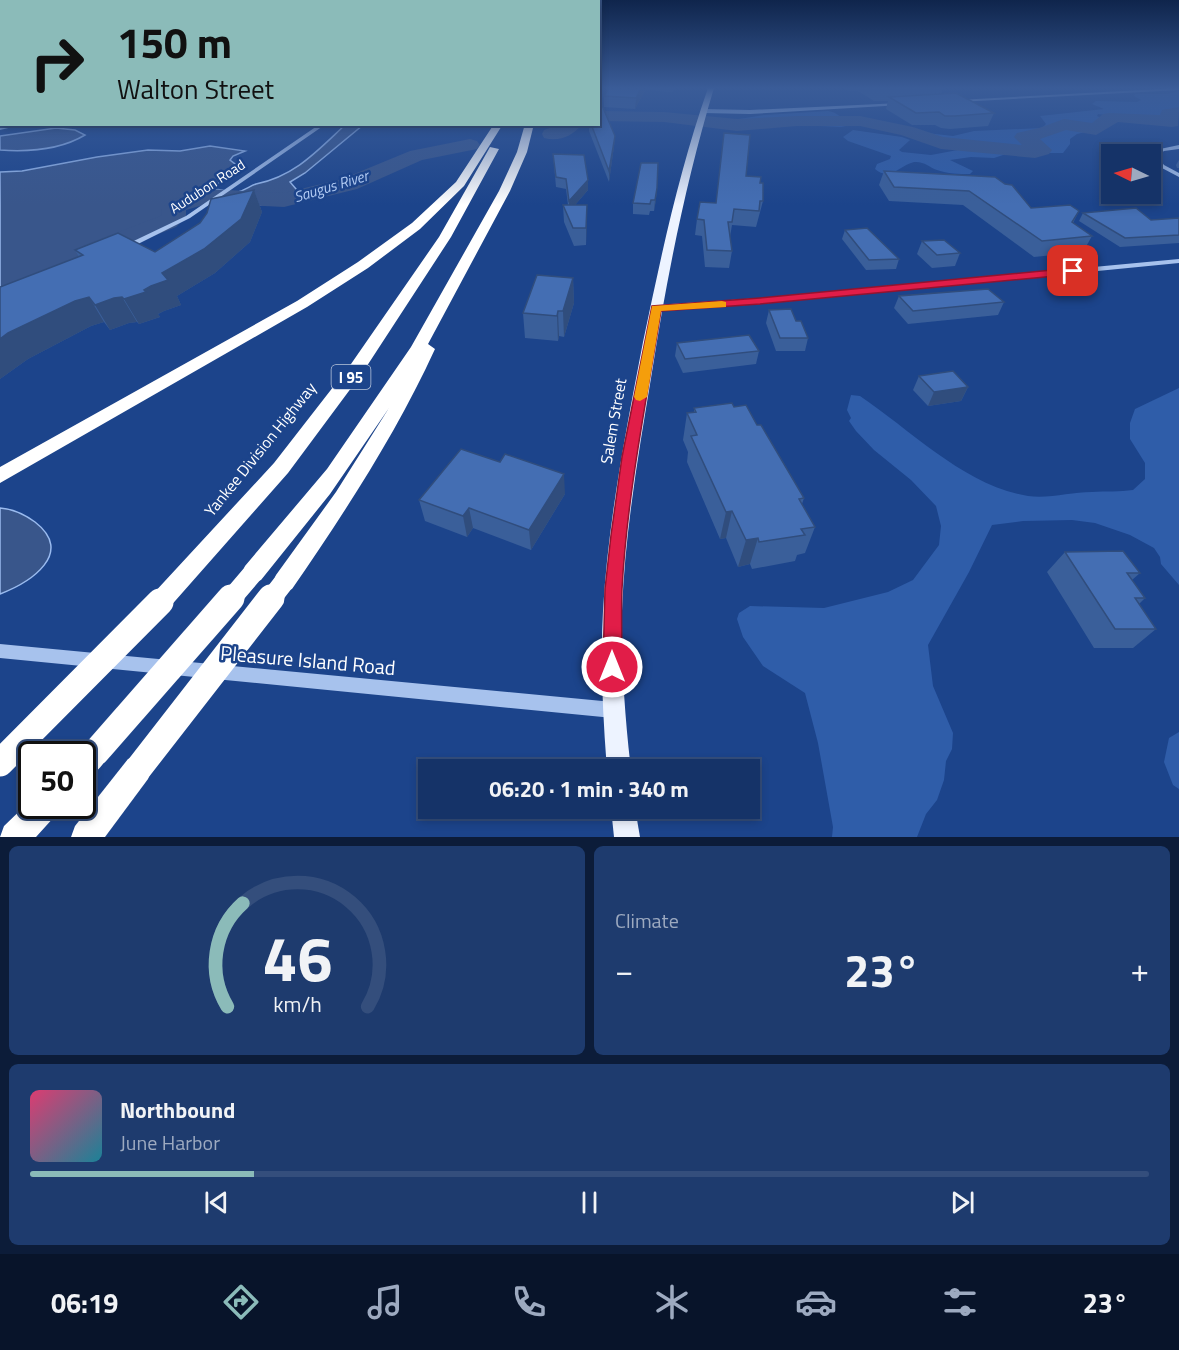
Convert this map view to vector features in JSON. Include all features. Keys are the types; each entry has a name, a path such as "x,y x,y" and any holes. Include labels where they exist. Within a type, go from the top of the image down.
{"highway":[{"path":"0,476 302,304 363,265 416,226 460,184 499,127"},
{"name":"Yankee Division Highway","path":"0,763 160,602 281,468 357,368 408,294 472,192 493,152 500,127"},
{"name":"I 95","path":"96,751 253,573 344,461 397,381 466,264 511,177 529,127"},
{"path":"86,837 284,582 344,500 386,432 411,385 466,264"},
{"path":"15,837 32,819"}],"main road":[{"name":"Salem Street","path":"618,759 613,710 613,623 618,544 629,457 670,236 700,127"},
{"path":"625,819 627,837"}],"street":[{"name":"Audubon Road","path":"118,250 183,220 240,180 294,147 320,127"},
{"path":"1179,147 1159,151 1154,156 1162,166 1179,175"},
{"path":"656,308 760,301 1179,261"},
{"name":"Pleasure Island Road","path":"0,651 613,710"}],"shaded area":[{"path":"343,127 361,127 305,173 290,182 302,196 297,201 257,205 227,198 205,197 138,234 0,292 0,172 22,171 148,150 180,151 210,146 245,151 233,156 230,160 235,164 236,171 220,181 215,189 238,192 294,169"},
{"path":"1106,127 1077,134 1070,139 1070,144 1063,153 1009,153 994,158 971,157 950,160 973,171 970,174 945,172 918,162 895,172 880,173 875,169 877,164 890,159 891,156 848,141 843,137 853,130 902,137 910,140 899,150 902,152 931,155 963,149 927,141 909,131 953,136 974,131"},
{"path":"56,128 75,130 85,135 65,144 44,149 0,150 0,136"},
{"path":"1179,388 1179,585 1161,564 1160,557 1154,548 1130,535 1095,523 1072,520 1023,521 992,525 969,572 928,645 933,686 953,733 952,749 946,761 944,780 937,800 926,814 917,837 832,837 833,827 818,743 805,693 763,666 743,637 737,619 739,613 750,606 824,608 888,592 913,580 939,545 941,526 936,506 911,480 874,450 856,431 849,421 851,418 847,410 851,395 860,396 940,455 982,481 1028,496 1044,497 1084,492 1133,490 1145,479 1145,463 1130,439 1130,423 1135,409"},
{"path":"0,508 19,512 35,522 46,534 51,545 50,555 35,574 0,594"},
{"path":"1179,732 1179,789 1173,785 1164,762 1169,738"}],"building":[{"path":"592,127 611,127 615,136 609,171"},
{"path":"724,133 750,135 746,176 761,177 760,183 763,183 763,201 760,201 759,211 734,209 732,222 728,222 732,251 707,250 704,220 697,219 700,202 716,203"},
{"path":"553,154 584,155 588,180 569,201 566,179 556,177"},
{"path":"641,163 658,163 655,200 651,200 650,204 633,203"},
{"path":"884,171 995,177 1005,184 1012,185 1031,208 1070,205 1079,211 1072,222 1092,236 1042,241 969,191 894,187"},
{"path":"254,190 241,219 204,249 162,273 168,280 151,286 144,290 146,292 124,299 114,298 95,305 89,297 75,301 0,339 0,287 83,255 75,250 118,233 155,252 200,223 207,213 211,199"},
{"path":"563,205 587,205 586,228 573,228"},
{"path":"1136,208 1151,220 1179,218 1179,235 1125,238 1083,213"},
{"path":"867,228 899,259 869,260 845,230"},
{"path":"944,240 960,253 937,255 922,241"},
{"path":"537,275 573,278 563,311 558,311 557,316 523,313"},
{"path":"988,289 1004,302 913,311 899,296"},
{"path":"791,309 796,321 801,321 808,338 780,338 769,310"},
{"path":"749,335 759,351 685,359 677,343"},
{"path":"953,371 968,387 934,392 919,376"},
{"path":"732,403 734,407 746,405 757,425 761,425 804,498 799,499 815,527 801,529 805,535 759,542 758,538 746,540 732,511 726,512 691,436 697,435 687,413 696,412 694,408"},
{"path":"461,449 500,462 505,454 564,474 529,530 469,508 463,516 419,500"},
{"path":"1123,551 1140,573 1127,573 1145,598 1135,598 1156,629 1115,629 1065,552"}],"waterway":[{"name":"Saugus River","path":"551,134 566,131 570,127"},
{"name":"Saugus River","path":"888,127 941,143 1035,152 1042,150 1024,137 1044,133 1057,127"},
{"name":"Saugus River","path":"1084,127 1096,129 1098,127"},
{"name":"Saugus River","path":"93,251 167,222 174,217 173,209 178,205 209,196 284,200 349,184 417,155 470,145"}],"slow traffic":[{"path":"640,397 656,308 722,304"}],"route":[{"path":"612,667 614,589 619,535 629,457 656,308 684,308 1073,271"}]}
